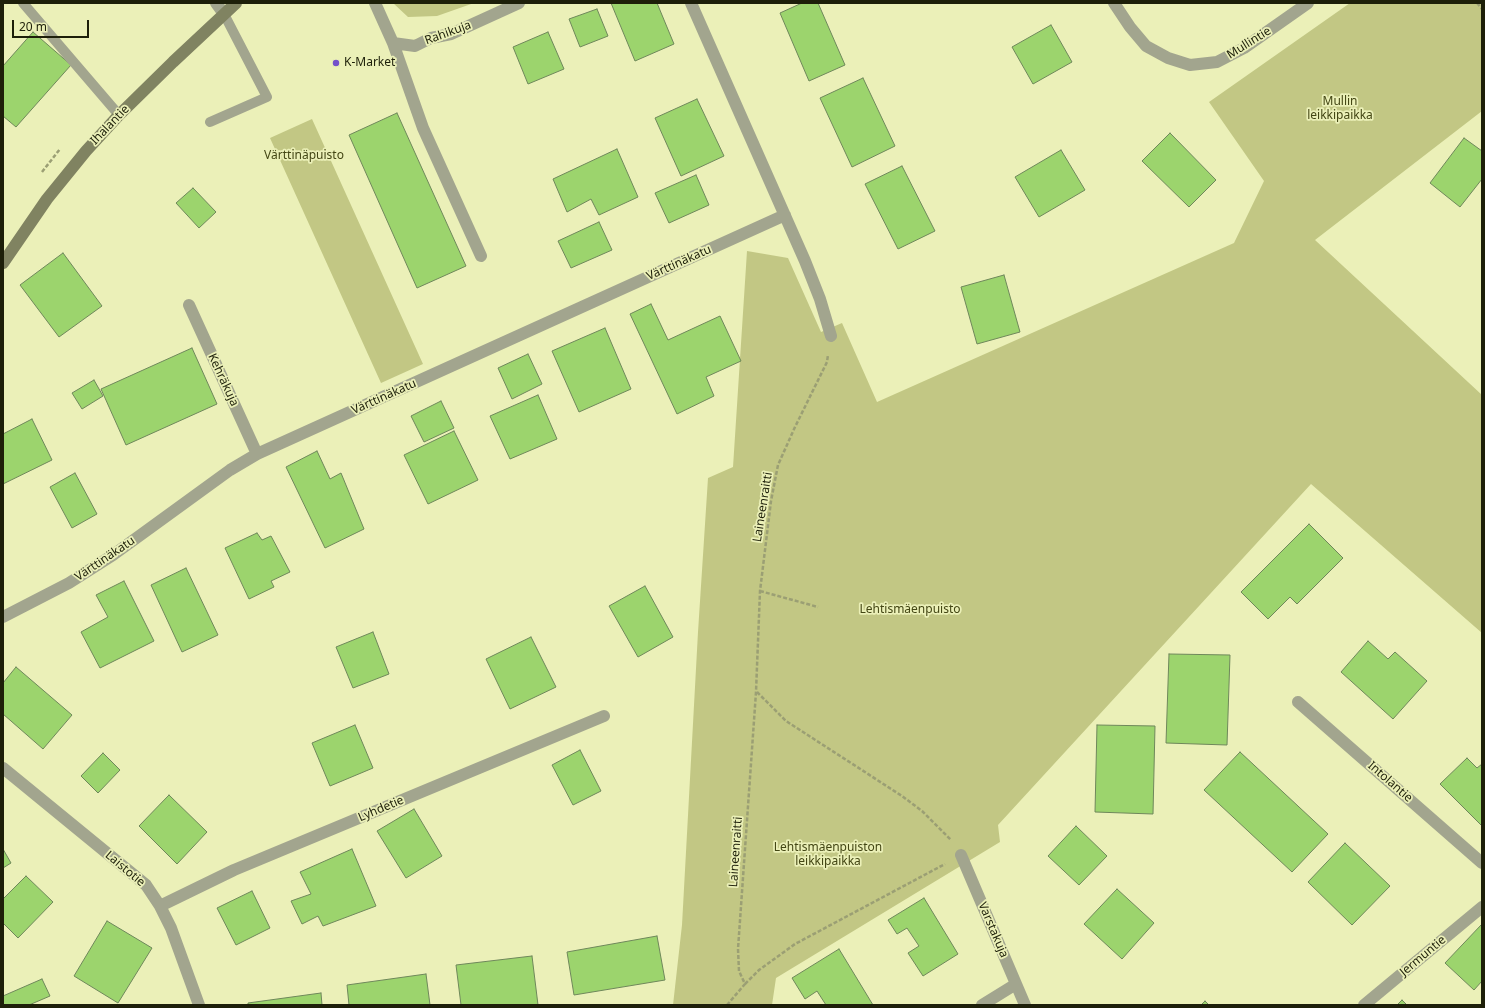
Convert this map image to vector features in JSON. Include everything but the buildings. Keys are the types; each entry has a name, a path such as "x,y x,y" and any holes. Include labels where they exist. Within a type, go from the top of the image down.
{"street":[{"path":"216,3 224,14"},
{"name":"Ihalantie","path":"3,263 47,199 86,151 119,115 236,3"},
{"path":"375,3 393,43 423,128 481,256"},
{"name":"Rahikuja","path":"393,43 415,46 431,38 451,34 519,3"},
{"path":"691,3 785,215 820,299 830,336"},
{"name":"Mullintie","path":"1114,3 1130,27 1146,46 1168,58 1190,64 1217,62 1244,48 1308,3"},
{"name":"Värttinäkatu","path":"3,617 75,579 113,555 230,470 257,454 785,215"},
{"name":"Kehräkuja","path":"189,305 257,454"},
{"name":"Intolantie","path":"1298,702 1482,863"},
{"name":"Lyhdetie","path":"160,906 234,870 604,716"},
{"name":"Laistotie","path":"3,768 146,885 160,906 171,928 199,1005"},
{"name":"Varstakuja","path":"961,854 1025,1005"},
{"name":"Jermuntie","path":"1364,1005 1482,908"},
{"path":"982,1005 1016,984"}],"lane":[{"path":"23,3 119,115"},
{"path":"210,122 267,97 224,14"}],"path":[{"path":"1477,3 1482,9"},
{"name":"Laineenraitti","path":"745,984 739,971 738,949 756,692 760,591 771,501 778,465 827,362 830,336"},
{"path":"760,591 818,607"},
{"path":"727,1005 759,970 795,944 961,854 947,835 922,811 902,796 786,721 756,692"}],"green space":[{"path":"393,3 474,3 437,16 408,17"},
{"name":"Lehtismäenpuisto","path":"1350,3 1482,3 1482,111 1315,240 1482,395 1482,633 1311,484 998,825 1000,842 776,978 772,1005 673,1005 682,925 708,478 733,467 747,251 788,258 821,332 842,323 877,402 1234,243 1264,181 1209,102"},
{"name":"Värttinäpuisto","path":"312,119 423,364 381,383 270,138"}],"place":[{"name":"K-Market","path":"336,63"}],"park label":[{"name":"Mullin leikkipaikka","path":"1340,109"},
{"name":"Lehtismäenpuiston leikkipaikka","path":"828,855"}]}
